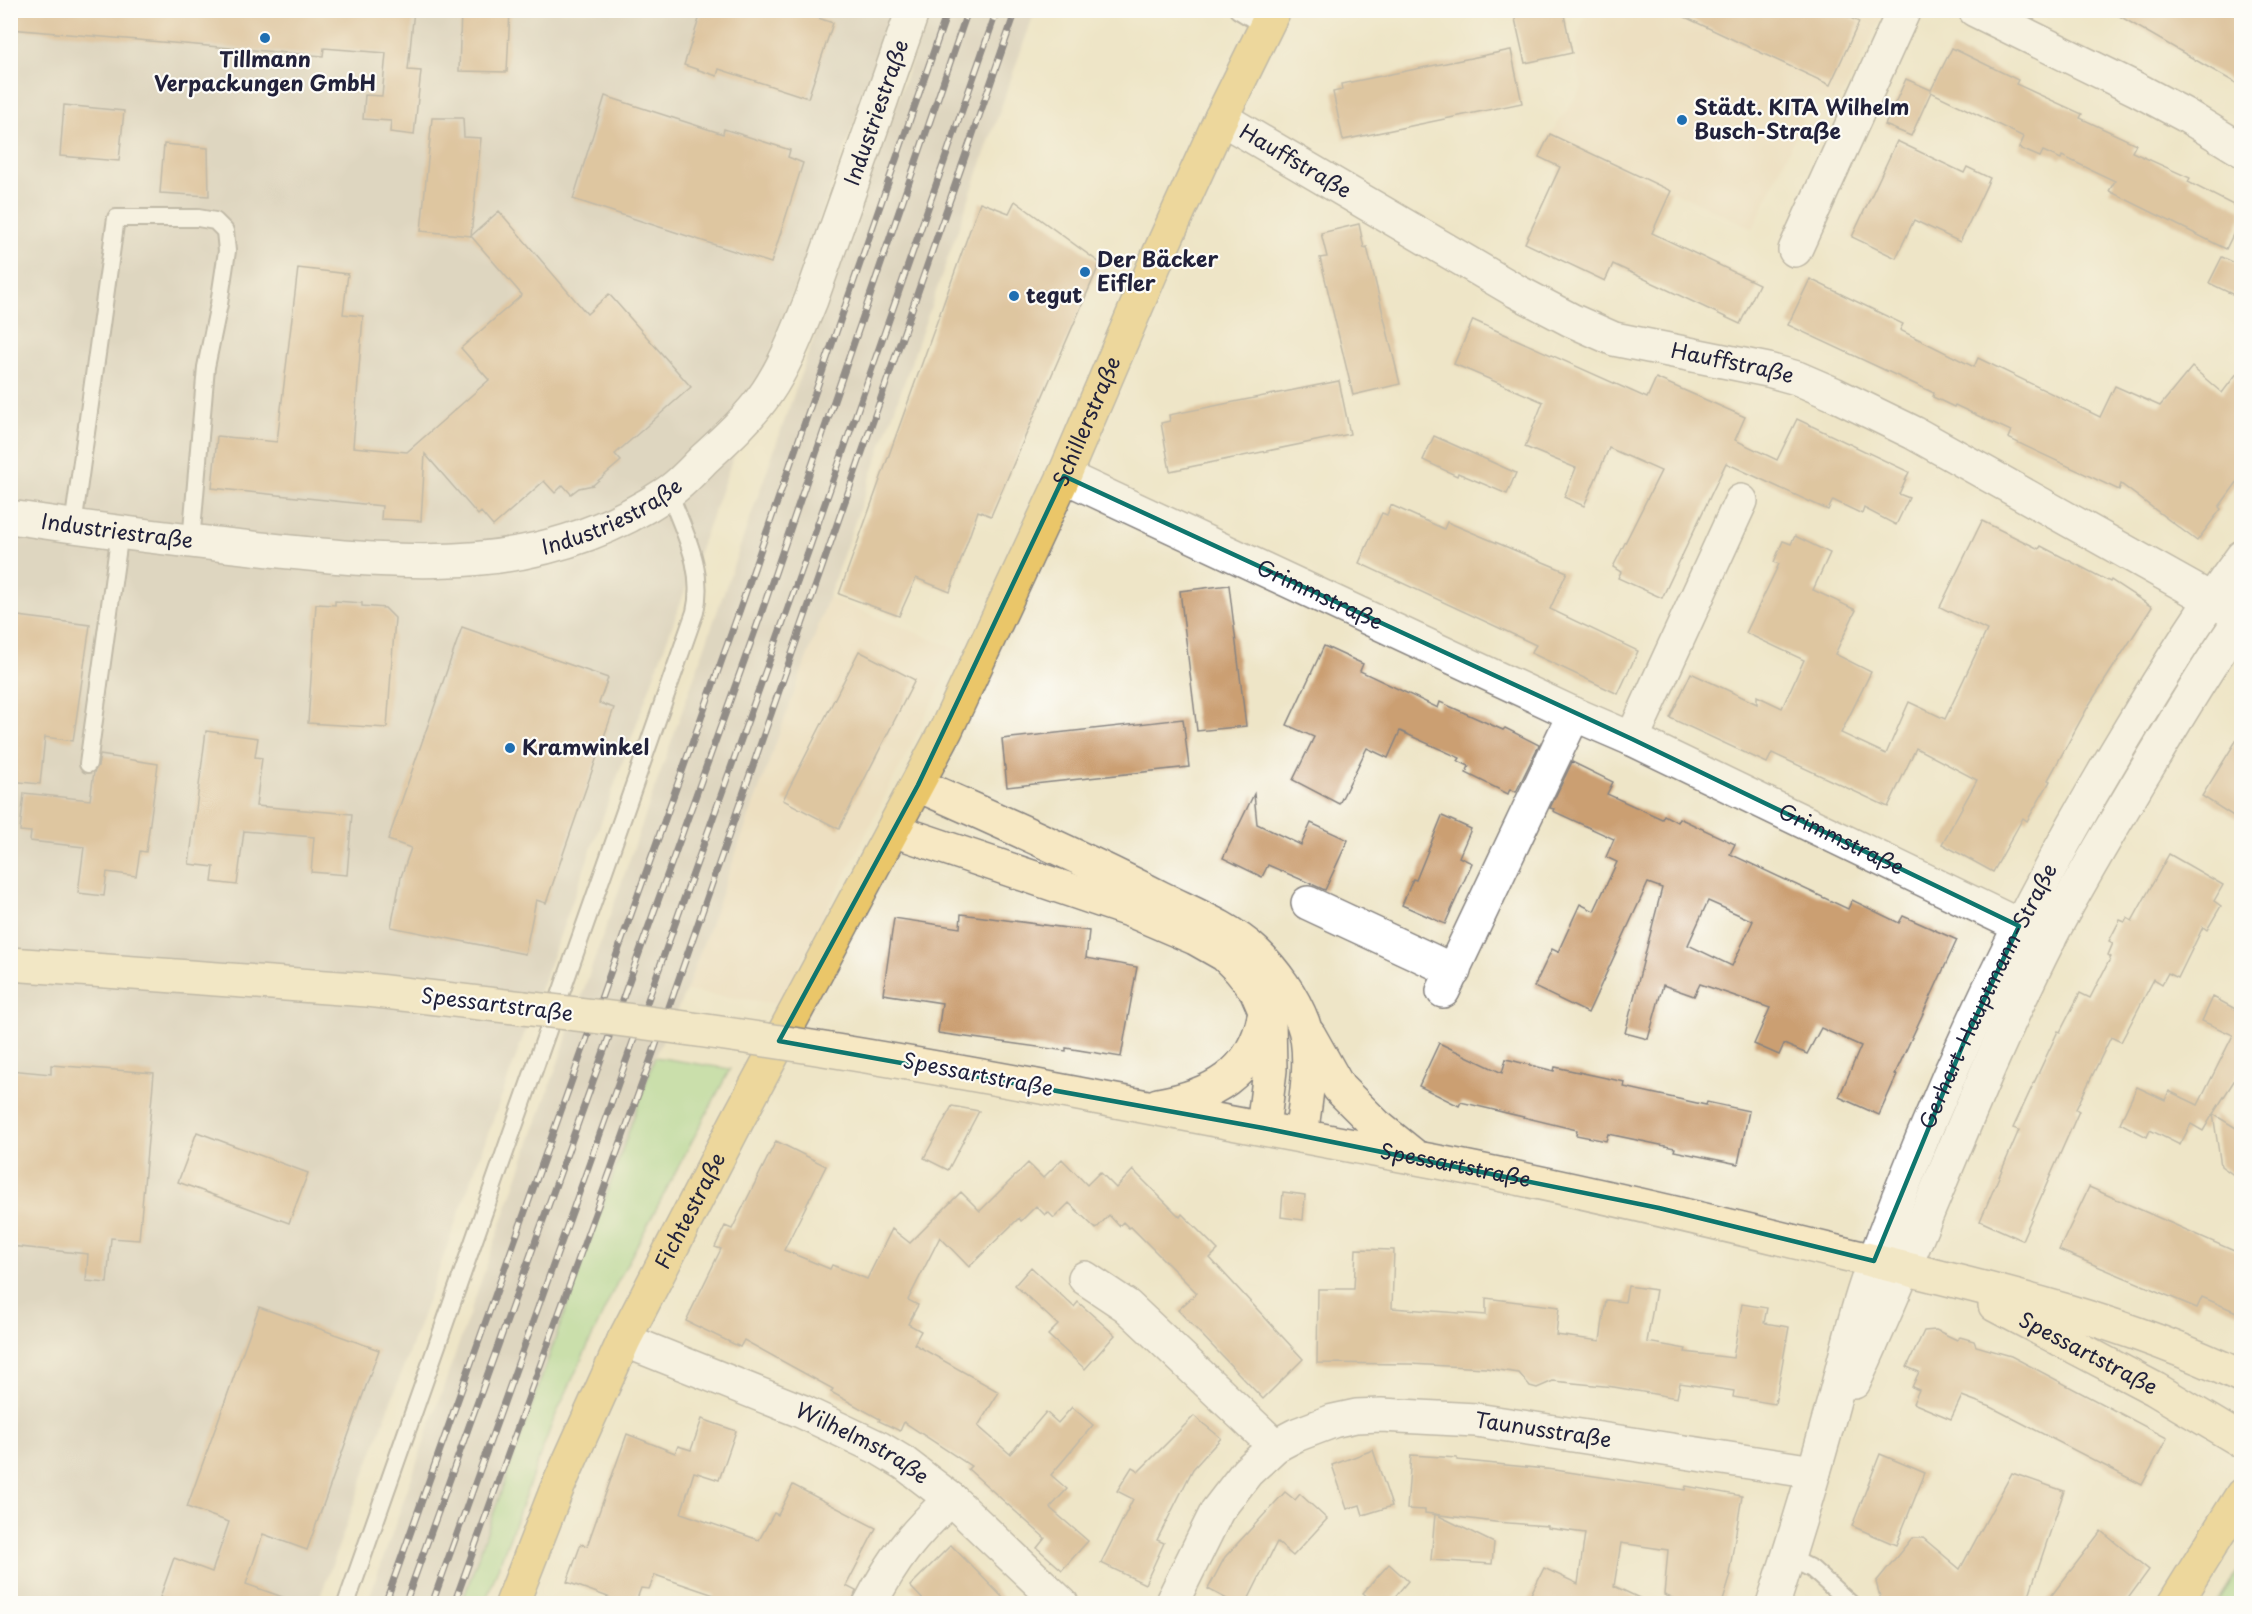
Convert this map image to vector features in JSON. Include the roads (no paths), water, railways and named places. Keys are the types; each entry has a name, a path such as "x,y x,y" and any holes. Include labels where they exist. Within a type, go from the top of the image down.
{"main road":[{"name":"Schillerstraße","path":"893,830 918,785 986,646 1064,476 1159,254 1221,118 1270,19"},
{"path":"918,785 1113,874 1221,928 1255,952 1290,998 1339,1088 1376,1125 1417,1158"},
{"path":"893,830 1132,911 1195,938 1225,955 1256,990 1269,1020 1270,1051 1263,1128"},
{"name":"Fichtestraße","path":"512,1604 556,1491 624,1340 748,1100 893,830"},
{"name":"Spessartstraße","path":"10,964 368,990 747,1036 910,1062 1417,1158 1659,1208 2010,1295 2124,1328 2161,1341 2241,1377"},
{"path":"1144,1107 1187,1100 1216,1087 1234,1072 1256,1046 1264,1017 1264,1004"},
{"path":"1301,1136 1308,1072 1308,1044 1304,1026"},
{"name":"Spessartstraße","path":"1918,1272 1975,1295 2108,1364 2155,1389 2241,1441"},
{"path":"2174,1604 2241,1495"}],"street":[{"name":"Industriestraße","path":"10,517 190,542 425,562 484,558 560,544 616,522 669,492 739,426 768,391 794,343 913,10"},
{"path":"1795,250 1904,10"},
{"path":"1975,10 2138,90 2185,115 2241,150"},
{"name":"Hauffstraße","path":"1221,118 1516,291 1571,320 1614,339 1768,370 1797,378 1834,394 1914,433 2241,617"},
{"name":"Grimmstraße","path":"1064,476 1632,739 2049,940"},
{"path":"1632,739 1741,501"},
{"name":"Gerhart-Hauptmann-Straße","path":"1773,1604 1814,1472 1854,1324 1874,1261 1950,1074 2019,926 2107,767 2211,599 2241,556"},
{"name":"Gerhart-Hauptmann-Straße","path":"1814,1472 1918,1272 1967,1117 2049,940 2091,863 2202,676 2241,617"},
{"path":"1308,903 1448,981 1574,714"},
{"path":"1085,1278 1127,1306 1275,1446"},
{"name":"Wilhelmstraße","path":"624,1340 733,1383 853,1436 904,1463 951,1499 1062,1604"},
{"name":"Taunusstraße","path":"1171,1604 1217,1511 1247,1472 1275,1446 1296,1435 1344,1418 1381,1415 1476,1420 1574,1433 1814,1472"},
{"path":"870,1604 884,1576 910,1539 951,1499"}],"lane":[{"path":"1238,10 1270,19"},
{"path":"73,526 116,218 198,218 215,221 225,231 227,251 206,367 190,542"},
{"path":"346,1604 695,612 699,585 697,569 669,492"},
{"path":"88,764 120,532"},
{"path":"1788,1557 1812,1569 1851,1604"}],"railway":[{"path":"385,1604 740,609 948,10"},
{"path":"405,1604 760,617 968,10"},
{"path":"432,1604 808,552 997,10"},
{"path":"454,1604 653,1053 1016,10"}],"place":[{"name":"Tillmann Verpackungen GmbH","path":"265,38"},
{"name":"Städt. KITA Wilhelm Busch-Straße","path":"1682,120"},
{"name":"Der Bäcker Eifler","path":"1085,272"},
{"name":"tegut","path":"1014,296"},
{"name":"Kramwinkel","path":"510,748"}]}
